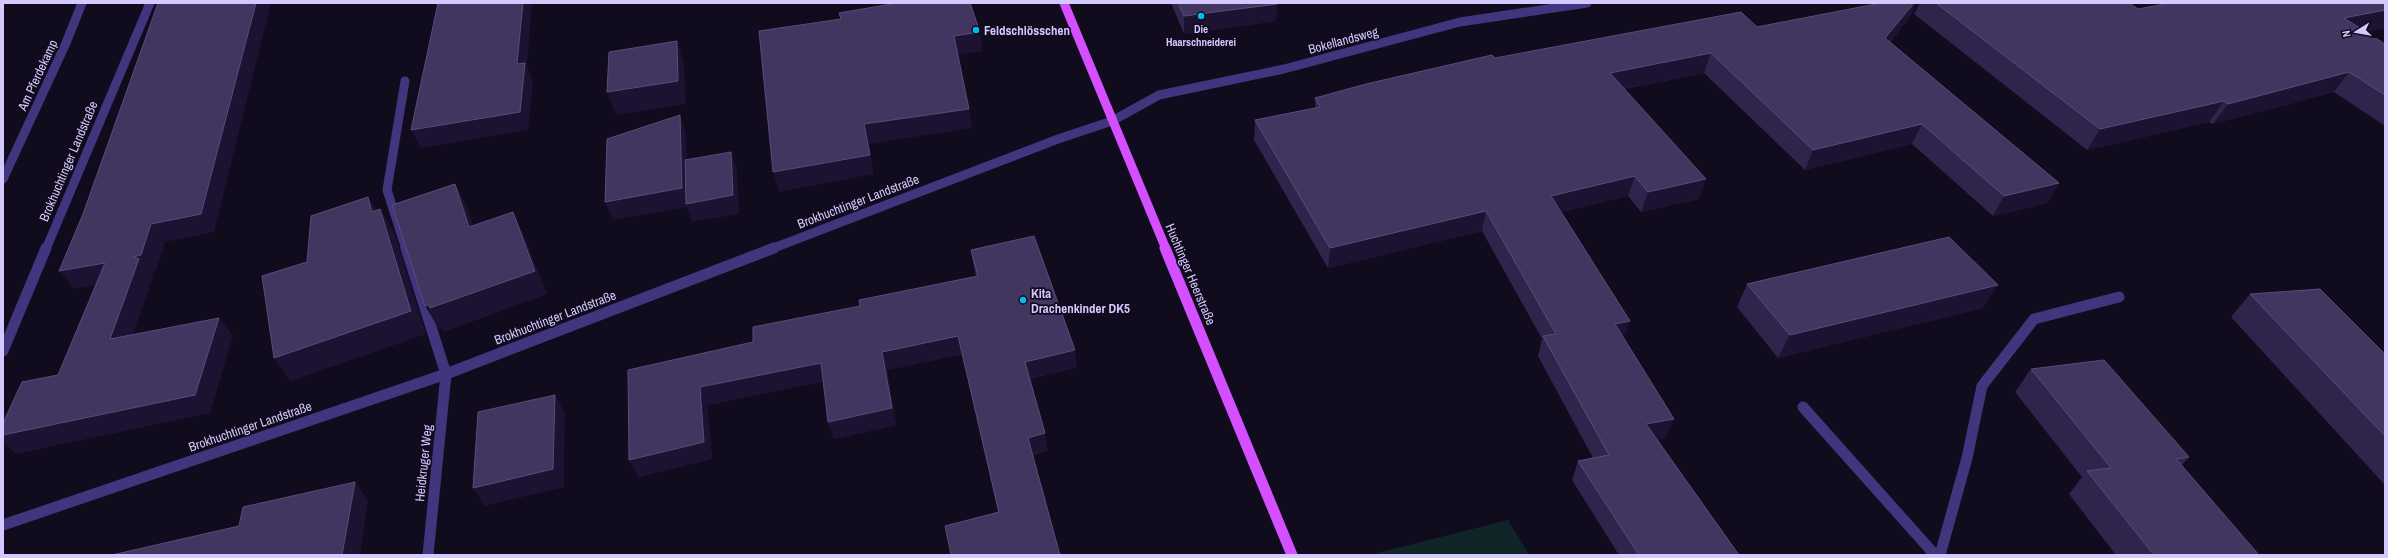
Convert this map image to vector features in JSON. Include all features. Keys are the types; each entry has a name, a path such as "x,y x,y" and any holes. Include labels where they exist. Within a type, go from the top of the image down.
{"main road":[{"name":"Huchtinger Heerstraße","path":"1064,3 1292,555"}],"street":[{"name":"Am Pferdekamp","path":"3,179 66,43 82,3"},
{"name":"Brokhuchtinger Landstraße","path":"3,351 150,3"},
{"name":"Bokellandsweg","path":"1112,121 1159,96 1284,69 1460,22 1587,3"},
{"path":"404,81 387,190 446,374"},
{"name":"Brokhuchtinger Landstraße","path":"3,525 446,374 1050,142 1112,121"},
{"path":"1940,555 1967,458 1982,386 2034,319 2120,297"},
{"name":"Heidkruger Weg","path":"428,555 446,374"},
{"path":"1803,407 1935,555"}],"green space":[{"path":"1508,520 1529,555 1378,555 1377,553"}],"building":[{"path":"158,3 256,3 201,214 151,224 141,255 133,257 139,259 110,339 219,318 195,395 3,435 3,423 22,382 58,375 105,263 59,271 83,214"},
{"path":"438,3 523,3 517,64 525,63 520,112 411,130"},
{"path":"897,3 970,3 980,32 954,36 969,109 864,124 870,155 773,172 759,31 841,19 839,13"},
{"path":"1178,3 1277,3 1277,4 1184,16"},
{"path":"1881,3 1914,3 1885,38 2059,183 2004,196 1922,124 1813,150 1711,53 1610,73 1706,179 1648,192 1635,176 1551,196 1630,321 1615,324 1674,419 1646,424 1739,555 1639,555 1578,461 1609,455 1543,336 1556,334 1486,211 1330,248 1255,120 1320,107 1315,98 1366,84 1492,55 1495,58 1741,12 1757,27"},
{"path":"1936,3 2129,3 2138,9 2170,3 2385,3 2385,10 2344,18 2385,44 2385,95 2349,72 2228,104 2224,101 2100,129"},
{"path":"677,41 678,81 607,92 609,52"},
{"path":"680,115 682,188 605,202 607,139"},
{"path":"731,152 733,195 686,204 685,160"},
{"path":"455,184 469,227 513,212 535,271 430,308 429,305 425,306 392,205"},
{"path":"368,197 372,212 380,209 411,311 274,358 262,276 307,262 311,216"},
{"path":"1034,236 1075,350 1025,362 1045,433 1028,438 1060,555 951,555 945,526 999,512 958,336 882,352 892,408 828,422 821,363 700,387 704,442 629,460 628,370 753,342 753,327 860,306 859,300 978,276 971,250"},
{"path":"1949,237 1998,285 1790,335 1747,284"},
{"path":"2320,289 2385,354 2385,436 2250,294"},
{"path":"2104,360 2189,457 2176,459 2259,555 2154,555 2087,471 2111,468 2031,369"},
{"path":"555,395 553,469 473,488 478,412"},
{"path":"355,482 342,555 112,555 239,526 243,507"}],"place":[{"name":"Die Haarschneiderei","path":"1201,16"},
{"name":"Feldschlösschen","path":"976,30"},
{"name":"Kita Drachenkinder DK5","path":"1023,300"}]}
